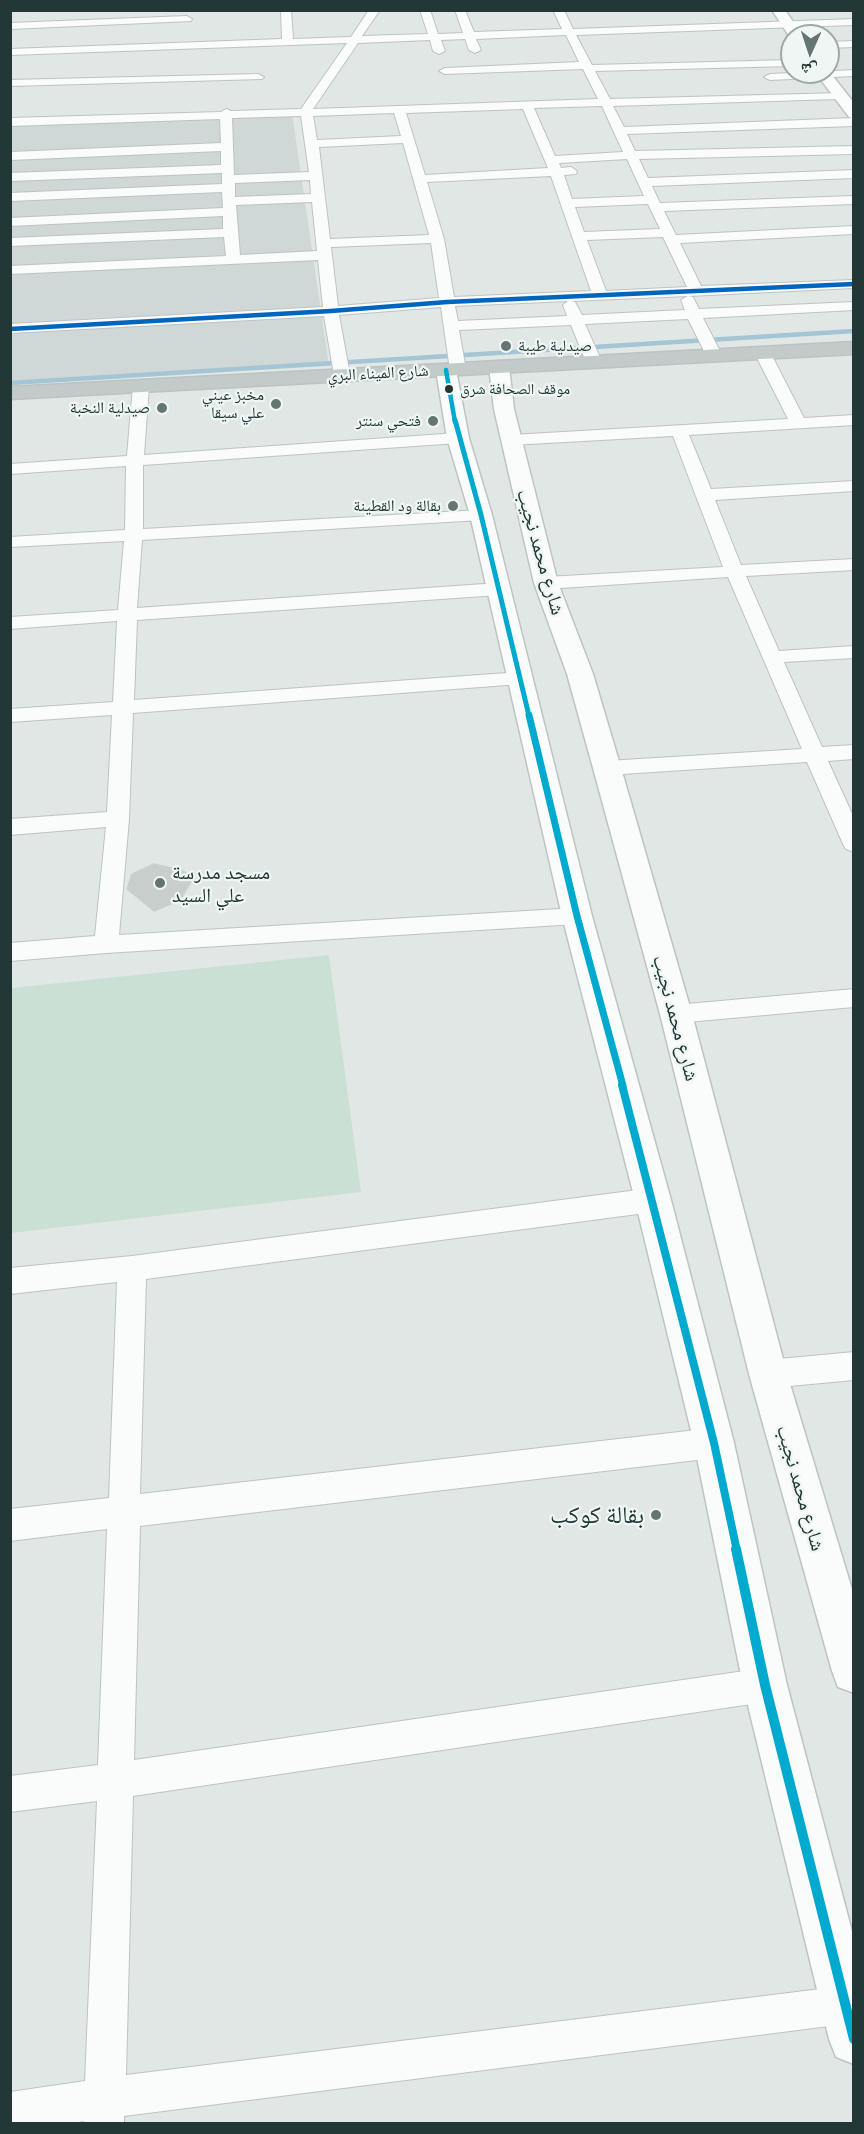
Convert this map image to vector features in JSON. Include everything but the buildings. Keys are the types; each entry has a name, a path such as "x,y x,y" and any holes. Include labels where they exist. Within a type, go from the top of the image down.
{"highway":[{"name":"شارع الميناء البري","path":"10,393 854,348"}],"main road":[{"path":"778,10 788,24"},
{"path":"833,84 844,96 854,114"},
{"name":"شارع محمد نجيب","path":"474,416 499,367"},
{"name":"شارع محمد نجيب","path":"452,370 474,416 482,515 499,588 577,916 653,1200 714,1443 765,1684 849,2022"},
{"name":"شارع محمد نجيب","path":"474,416 511,440 546,583 580,674 676,1014 768,1374 854,1671"}],"street":[{"path":"13,129 24,67 42,30 45,10"},
{"path":"234,260 230,232 226,114 288,41 286,10"},
{"path":"342,375 331,311 306,110 375,10"},
{"path":"425,10 452,96"},
{"path":"460,10 488,82"},
{"path":"563,14 589,75 606,103 630,155 625,169"},
{"path":"10,26 42,30 89,29 155,20 186,28 306,110 399,108 452,96 526,105 606,103 702,114 739,127 854,122"},
{"path":"155,20 162,64"},
{"path":"838,24 854,22"},
{"path":"288,41 435,38 569,32 601,27 684,32 702,24 780,29"},
{"path":"162,64 186,28"},
{"path":"734,50 744,64"},
{"path":"697,51 723,90"},
{"path":"10,52 24,67 55,71 162,64 258,77"},
{"path":"445,71 483,69 589,75 662,71 707,65 780,63"},
{"path":"24,67 55,71 162,64"},
{"path":"760,64 765,77 780,76"},
{"path":"589,75 613,84"},
{"path":"685,88 844,96"},
{"path":"620,132 702,114 723,90"},
{"path":"526,105 553,166 568,188 567,203 578,220 579,236 600,295"},
{"path":"399,108 437,239 452,326 452,370"},
{"path":"120,135 163,111 226,114"},
{"path":"13,129 45,116 105,113 120,135 115,173 111,252"},
{"path":"739,127 791,218"},
{"path":"13,129 120,135 226,147"},
{"path":"312,144 408,139"},
{"path":"419,180 553,166 630,155 854,150"},
{"path":"553,166 625,169 640,184 668,236 690,291 694,314 714,355"},
{"path":"10,177 115,173 228,190 316,198"},
{"path":"640,184 854,174"},
{"path":"10,222 113,217 228,190 314,176"},
{"path":"10,197 228,190"},
{"path":"579,236 668,236 791,218 854,200"},
{"path":"567,203 791,218 854,230"},
{"path":"10,270 230,232"},
{"path":"10,242 111,252 234,260 437,239"},
{"path":"10,329 331,311 447,302 854,284"},
{"path":"567,296 594,362"},
{"path":"452,326 854,306"},
{"path":"762,352 798,423"},
{"path":"106,944 118,819 125,708 128,615 134,534 135,461 141,386"},
{"path":"10,469 135,461 474,416"},
{"path":"511,440 854,420"},
{"path":"679,431 734,572 854,844"},
{"path":"704,495 854,486"},
{"path":"10,542 482,515"},
{"path":"546,583 854,564"},
{"path":"10,623 499,588"},
{"path":"772,657 854,652"},
{"path":"10,716 521,678"},
{"path":"607,768 854,752"},
{"path":"10,827 118,819"},
{"path":"10,952 106,944 577,916"},
{"path":"676,1014 854,998"},
{"path":"10,1281 132,1268 653,1200"},
{"path":"105,2111 132,1268"},
{"path":"768,1374 854,1366"},
{"path":"10,1525 714,1443"},
{"path":"10,1794 115,1781 765,1684"},
{"path":"10,2112 105,2111 849,2022"}],"shaded area":[{"path":"292,113 329,366 11,381 10,125"}],"green space":[{"path":"329,955 361,1192 11,1233 11,988"}],"waterway":[{"path":"10,383 854,331"}],"transit line":[{"path":"10,329 331,311 447,302 854,284"},
{"path":"446,370 458,438 481,515 577,916 653,1200 714,1443 765,1685 854,2039"}],"place":[{"name":"صيدلية طيبة","path":"506,346"},
{"name":"موقف الصحافة شرق","path":"449,389"},
{"name":"مخبز عيني علي سيقا","path":"276,404"},
{"name":"صيدلية النخبة","path":"162,408"},
{"name":"فتحي سنتر","path":"433,421"},
{"name":"بقالة ود القطينة","path":"453,506"},
{"name":"مسجد مدرسة علي السيد","path":"160,883"},
{"name":"بقالة كوكب","path":"656,1515"}]}
